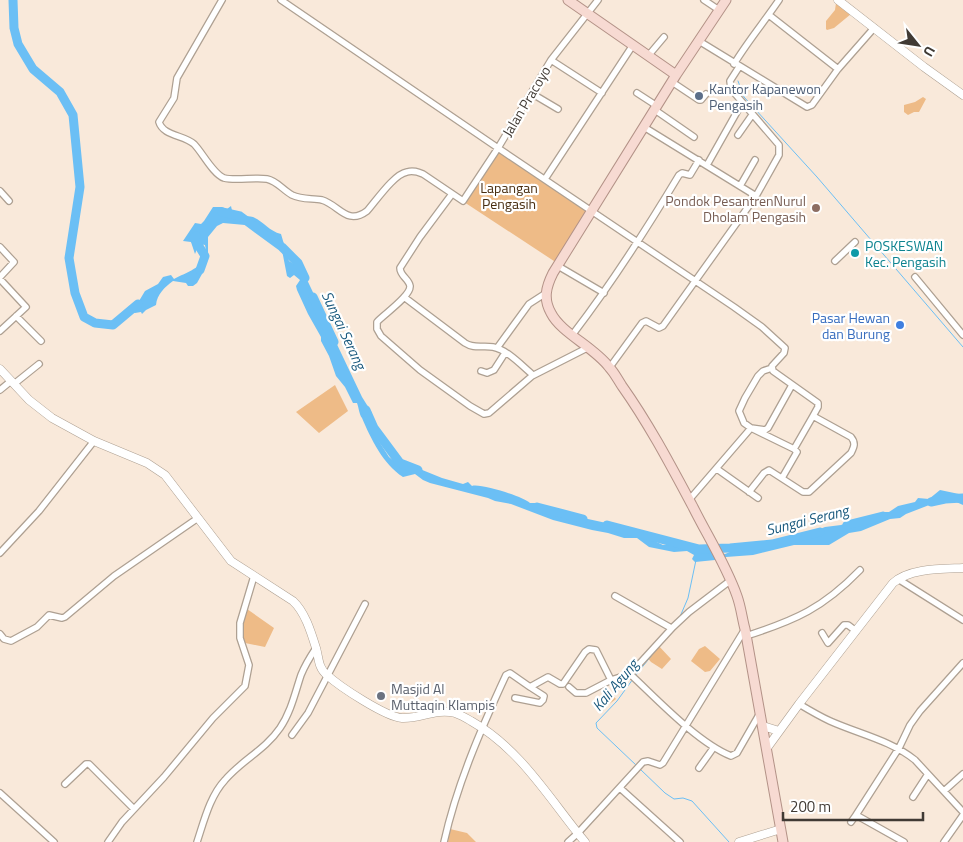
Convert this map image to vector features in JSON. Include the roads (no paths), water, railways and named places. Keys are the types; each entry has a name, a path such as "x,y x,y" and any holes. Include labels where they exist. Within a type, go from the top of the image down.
{"main road":[{"path":"568,0 648,56 674,78"},
{"path":"726,0 674,78 558,266 548,283 546,293 547,305 552,315 589,346 610,367 638,409 730,578 746,633 783,842"}],"street":[{"path":"222,0 177,78 174,98 159,122 164,130 194,144 216,172 224,178 267,179 293,195 322,200 353,216 362,215 367,211 392,182 402,173 408,171 416,171 423,174 463,201 498,148 281,0"},
{"name":"Jalan Pracoyo","path":"598,0 552,60 498,148 762,326 783,345 784,353 772,368"},
{"path":"704,0 719,10"},
{"path":"610,367 642,323 646,322 659,328 663,326 756,196 779,155 779,145 742,103 730,86 730,81 736,65 752,36 779,0"},
{"path":"838,0 963,95"},
{"path":"769,15 838,69"},
{"path":"698,41 807,108 812,105 838,69 874,28"},
{"path":"648,56 664,37"},
{"path":"544,179 633,45"},
{"path":"552,60 602,93"},
{"path":"674,78 698,100 701,100 706,94"},
{"path":"531,93 558,110"},
{"path":"638,93 694,137"},
{"path":"707,165 742,103"},
{"path":"738,135 752,115"},
{"path":"644,128 756,196"},
{"path":"573,334 604,293 638,242 680,173 690,175 699,160"},
{"path":"740,186 755,160"},
{"path":"1,194 9,201"},
{"path":"452,194 400,268 400,272 410,286 404,297 377,322 377,329 381,336 420,370 478,412 484,414 489,413 533,375 589,346"},
{"path":"835,260 855,242"},
{"path":"0,247 14,262 0,278 26,307 0,331"},
{"path":"558,266 604,293"},
{"path":"915,277 963,333"},
{"path":"497,348 529,304 546,293"},
{"path":"404,297 468,345 497,348 533,375"},
{"path":"16,316 41,341"},
{"path":"481,371 486,373 492,372 505,353"},
{"path":"0,390 39,364"},
{"path":"782,478 797,452 752,428 744,423 740,417 740,408 761,372 772,368 776,374 818,403 818,407 794,449"},
{"path":"0,369 38,408 52,418 94,441 147,463 165,475 231,561 293,601 299,607 316,648 320,666 327,676 366,702 394,716 402,718 437,711 454,712 482,727 512,752 585,842"},
{"path":"752,428 765,430 768,428 792,385"},
{"path":"749,492 767,470 803,492 809,492 851,453 855,446 854,440 851,437 813,416"},
{"path":"689,500 752,428"},
{"path":"0,554 94,441"},
{"path":"717,469 758,498"},
{"path":"0,634 4,639 10,641 37,627 49,615 65,617 114,576 198,518"},
{"path":"767,748 798,704 888,588 898,579 932,570 959,568 963,573"},
{"path":"568,842 645,761 656,765 663,763 746,633 779,626 812,610 826,601 860,570"},
{"path":"108,842 114,832 164,777 213,718 245,686 249,665 240,638 240,623 254,576"},
{"path":"568,687 581,694 611,680 633,677 672,627 730,578"},
{"path":"898,579 963,620"},
{"path":"615,596 672,627"},
{"path":"292,735 308,713 364,604"},
{"path":"822,633 828,643 845,625 856,631"},
{"path":"197,842 219,786 235,770 261,750 282,725 289,713 302,673 316,648"},
{"path":"530,687 548,677 563,684 585,652 593,649 596,650 611,680"},
{"path":"851,822 899,748 910,725 920,711 963,664"},
{"path":"444,842 452,807 482,727 508,674 544,696 543,700 537,703 515,698"},
{"path":"633,677 664,707 714,747 734,756 760,712"},
{"path":"798,704 829,721 899,748 915,760 963,813 944,842"},
{"path":"763,726 779,731"},
{"path":"699,768 714,747"},
{"path":"65,784 86,764 89,764 134,809"},
{"path":"913,798 928,774"},
{"path":"944,791 963,774"},
{"path":"620,788 680,842"},
{"path":"0,793 54,842"},
{"path":"856,815 904,842"},
{"path":"739,842 781,830"}],"water":[{"path":"231,206 233,215 253,217 273,231 281,234 289,261 302,269 318,303 318,313 333,336 362,397 372,413 370,413 371,429 389,457 399,465 410,465 463,484 468,482 472,486 502,491 567,516 611,524 632,535 650,539 663,545 674,544 686,549 700,547 725,554 737,549 797,540 808,537 815,531 825,527 841,525 857,519 859,524 884,512 889,512 898,506 915,502 918,498 929,499 940,490 959,494 963,499 963,505 945,497 900,518 890,519 861,531 849,533 829,545 794,545 753,555 695,562 692,559 694,555 687,551 674,552 649,547 637,538 624,538 553,520 511,504 430,483 415,474 403,477 389,465 378,450 369,434 357,403 353,403 345,387 336,376 321,337 297,290 296,286 300,280 294,275 290,278 287,276 281,245 276,238 256,226 223,223 217,226 208,237 208,256 197,283 193,286 188,286 186,283 173,281 164,288 156,305 142,314 141,312 135,313 127,310 131,308 128,307 139,301 145,291 158,284 163,277 171,275 174,279 201,263 206,252 205,245 199,244 195,254 191,242 183,241 195,223 201,224 213,207 227,209"}],"waterway":[{"name":"Sungai Serang","path":"13,0 14,28 18,44 33,69 60,92 73,115 80,187 69,258 75,293 84,317 95,323 113,325 138,304"},
{"path":"738,81 744,97 817,177 963,347"},
{"name":"Sungai Serang","path":"222,212 240,216 282,247 298,263 305,278"},
{"name":"Sungai Serang","path":"196,236 194,238 205,256 200,270"},
{"name":"Sungai Serang","path":"313,297 334,342"},
{"name":"Sungai Serang","path":"366,410 374,428 400,463 418,470"},
{"name":"Sungai Serang","path":"931,502 963,498"},
{"name":"Sungai Serang","path":"537,507 583,519"},
{"name":"Sungai Serang","path":"847,525 883,516"},
{"name":"Sungai Serang","path":"607,525 699,549 772,544 820,532"},
{"name":"Kali Agung","path":"679,619 688,598 696,560"},
{"name":"Kali Agung","path":"635,676 656,650"},
{"name":"Kali Agung","path":"633,679 617,701 596,723 597,728 637,766"},
{"name":"Kali Agung","path":"640,769 674,799 683,798 692,801 729,842"}],"place":[{"name":"Kantor Kapanewon Pengasih","path":"699,96"},
{"name":"Pondok PesantrenNurul Dholam Pengasih","path":"816,208"},
{"name":"POSKESWAN Kec. Pengasih","path":"855,253"},
{"name":"Pasar Hewan dan Burung","path":"900,325"},
{"name":"Masjid Al Muttaqin Klampis","path":"381,696"}],"park label":[{"name":"Lapangan Pengasih","path":"509,196"}]}
